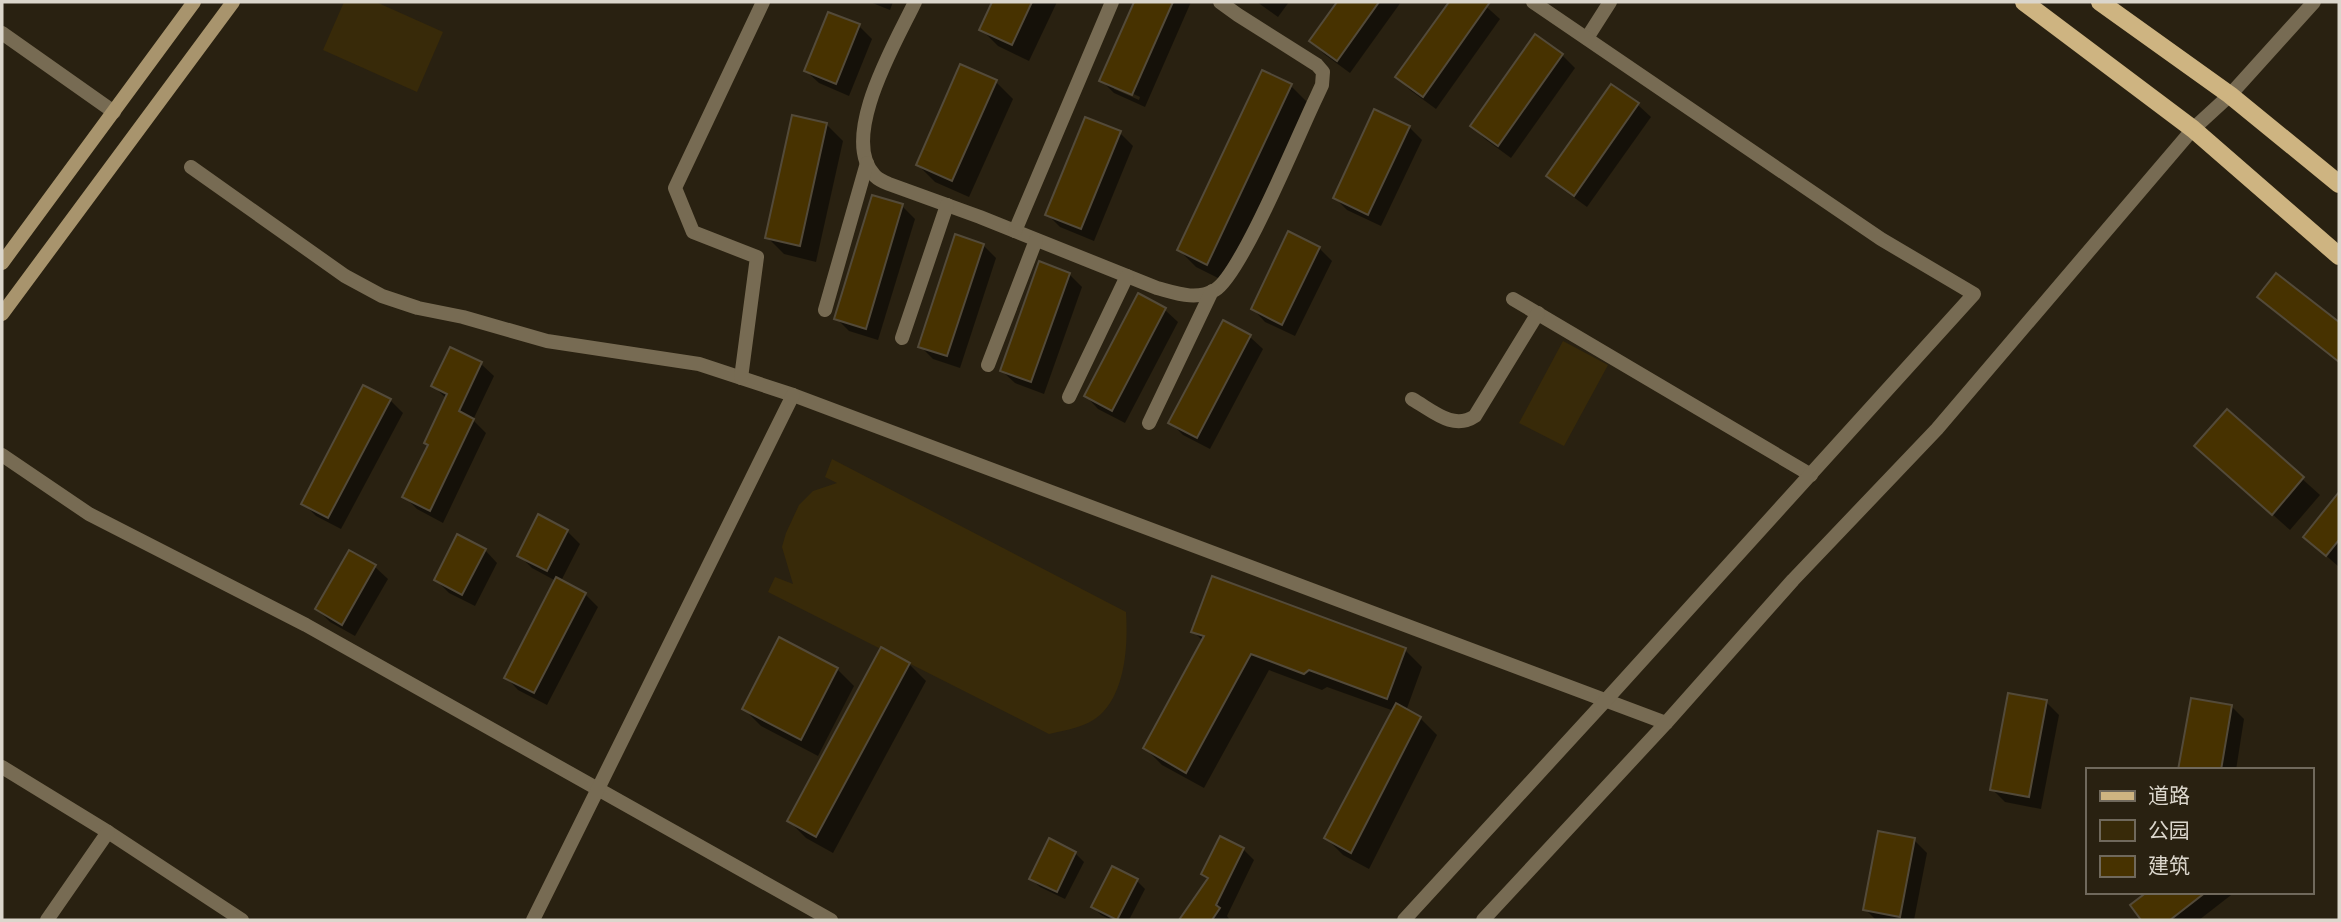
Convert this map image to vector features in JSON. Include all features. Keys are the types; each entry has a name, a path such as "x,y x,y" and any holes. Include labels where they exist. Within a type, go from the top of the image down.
{"main road":[{"path":"2,264 194,2"},
{"path":"2,314 233,2"},
{"path":"2024,2 2193,130 2339,257"},
{"path":"2100,2 2230,95 2339,184"}],"street":[{"path":"741,378 757,257 693,232 675,188 763,2"},
{"path":"915,2 879,75 867,110 863,134 867,163 875,176 889,184 1157,288 1199,296 1212,291 1226,279 1239,261 1322,85 1323,72 1317,65 1220,2"},
{"path":"1015,231 1112,2"},
{"path":"1404,920 1974,294 1881,239 1533,2"},
{"path":"1587,38 1610,2"},
{"path":"1483,920 1666,723 1793,580 1937,429 2193,130 2230,95 2314,2"},
{"path":"2,33 114,113"},
{"path":"825,310 867,163"},
{"path":"191,167 345,276 382,296 418,308 463,317 547,341 699,364 793,395 1666,723"},
{"path":"902,338 947,205"},
{"path":"988,365 1036,240"},
{"path":"1069,397 1127,276"},
{"path":"1149,423 1212,291"},
{"path":"1513,299 1811,475"},
{"path":"1412,399 1445,419 1457,423 1467,422 1475,416 1538,313"},
{"path":"533,920 793,395"},
{"path":"2,455 89,514 306,625 831,920"},
{"path":"2,767 108,832 242,920"},
{"path":"47,920 108,832"}],"green space":[{"path":"344,2 376,2 443,32 417,92 323,50"},
{"path":"1563,341 1608,365 1564,446 1519,423"},
{"path":"832,459 1126,612 1124,666 1115,693 1100,715 1083,725 1049,734 768,592 775,577 793,584 782,547 786,533 799,505 813,491 837,483 825,477"}],"building":[{"path":"992,2 1032,2 1012,45 979,30"},
{"path":"1134,2 1173,2 1132,95 1099,81"},
{"path":"1337,2 1379,2 1337,61 1309,41"},
{"path":"1449,2 1490,2 1423,97 1395,77"},
{"path":"828,12 860,24 836,84 804,71"},
{"path":"1535,34 1563,54 1498,146 1470,126"},
{"path":"960,64 997,80 952,181 916,165"},
{"path":"1262,70 1292,84 1207,265 1177,250"},
{"path":"1611,84 1639,103 1574,196 1546,176"},
{"path":"1374,109 1410,126 1368,215 1333,198"},
{"path":"792,115 827,123 800,246 765,238"},
{"path":"1085,117 1121,131 1081,229 1045,215"},
{"path":"872,195 903,204 866,329 834,319"},
{"path":"1288,231 1320,247 1282,325 1251,309"},
{"path":"955,234 984,244 947,356 918,347"},
{"path":"1039,261 1070,273 1031,382 1000,371"},
{"path":"2276,273 2339,322 2339,362 2257,297"},
{"path":"1138,293 1166,308 1112,411 1084,396"},
{"path":"1223,320 1251,335 1197,438 1168,423"},
{"path":"450,347 482,362 459,411 474,419 430,511 402,497 428,445 424,443 447,394 431,386"},
{"path":"363,385 391,399 328,518 301,504"},
{"path":"2227,409 2304,477 2272,515 2194,446"},
{"path":"2339,492 2339,540 2326,556 2303,537"},
{"path":"538,514 568,530 547,571 517,556"},
{"path":"457,534 486,549 462,595 434,580"},
{"path":"349,550 376,565 342,625 315,609"},
{"path":"1212,576 1406,648 1387,699 1309,670 1304,674 1251,654 1186,773 1143,748 1204,636 1191,632"},
{"path":"556,577 586,593 534,693 504,678"},
{"path":"779,637 838,668 801,740 742,709"},
{"path":"881,647 910,663 816,837 787,821"},
{"path":"2008,693 2047,700 2029,797 1990,790"},
{"path":"2191,698 2232,705 2221,768 2178,768"},
{"path":"1396,703 1421,717 1351,853 1324,838"},
{"path":"1878,831 1915,838 1900,917 1863,910"},
{"path":"1220,836 1244,848 1216,905 1220,908 1212,920 1179,920 1208,878 1201,874"},
{"path":"1049,838 1076,852 1057,892 1029,879"},
{"path":"1112,866 1138,879 1117,920 1091,907"},
{"path":"2144,894 2203,894 2170,920 2141,920 2130,905"}]}
